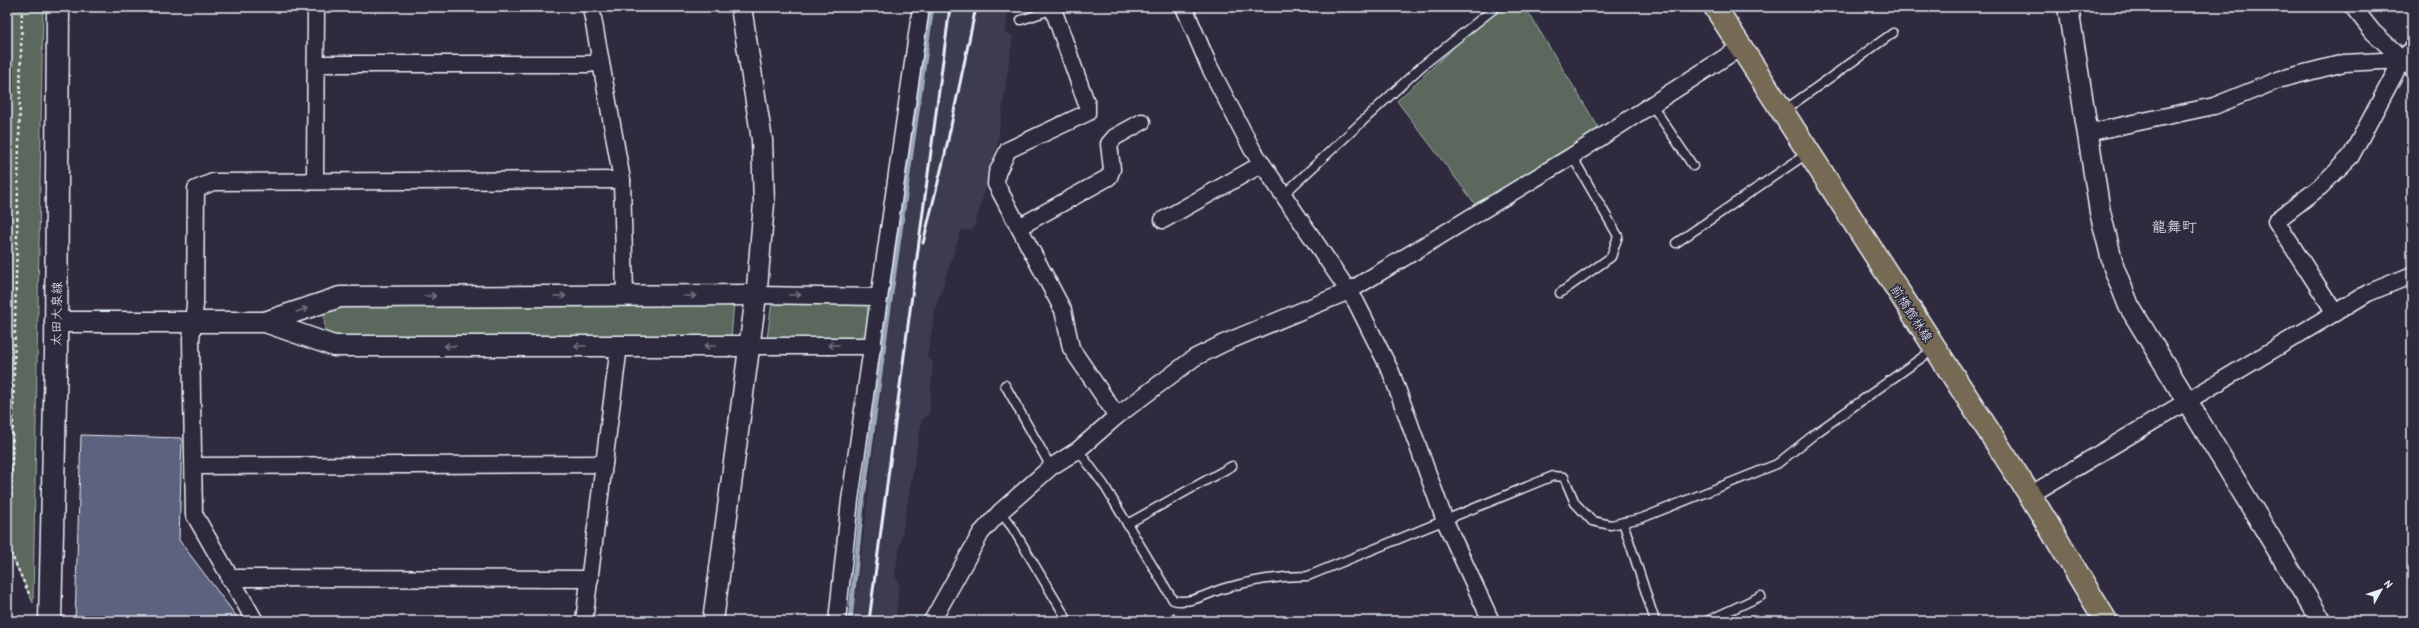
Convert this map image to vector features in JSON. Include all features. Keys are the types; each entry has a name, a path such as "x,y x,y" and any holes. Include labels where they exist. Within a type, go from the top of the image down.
{"main road":[{"name":"太田大泉線","path":"50,621 56,322 58,7"},
{"name":"前橋館林線","path":"1715,7 1934,349 2030,495 2106,621"}],"street":[{"path":"315,180 316,7"},
{"path":"590,7 622,180 625,295"},
{"path":"714,621 756,295 764,203 762,140 741,7"},
{"path":"837,621 850,500 873,346 878,297 921,7"},
{"path":"1184,7 1210,66 1252,149 1349,291 1391,372 1445,521 1491,621"},
{"path":"2068,7 2100,212 2114,268 2129,306 2321,621"},
{"path":"2353,7 2373,32 2409,59"},
{"path":"1056,8 1087,105 1087,113 1008,150 996,173 996,184 1062,310 1071,348 1117,416"},
{"path":"932,621 981,533 1000,512 1051,467 1078,450 1117,416 1194,358 1224,343 1349,291 1572,156 1741,47"},
{"path":"2087,133 2214,106 2281,79 2344,63 2409,59"},
{"path":"2335,313 2276,221 2320,187 2352,156 2409,59"},
{"path":"316,64 581,64 600,62"},
{"path":"1019,227 1109,177 1112,169 1109,144 1115,137 1142,122"},
{"path":"1163,220 1262,164"},
{"path":"255,621 229,578 194,514 192,322 196,189 213,182 315,180 622,180"},
{"path":"2030,495 2188,402 2368,293 2412,275"},
{"path":"56,322 265,322 340,297 625,295 878,297"},
{"path":"265,322 334,346 873,346"},
{"path":"584,621 619,346"},
{"path":"194,466 604,464"},
{"path":"229,578 590,579"}],"lane":[{"path":"1283,195 1422,66 1496,7"},
{"path":"1021,20 1056,8"},
{"path":"1782,111 1893,33"},
{"path":"1652,105 1693,166"},
{"path":"1676,244 1809,153"},
{"path":"1560,293 1611,257 1618,236 1572,156"},
{"path":"1078,450 1104,485 1173,600 1184,602 1227,587 1274,577 1308,576 1553,476 1564,477 1575,503 1592,521 1611,525 1642,518 1777,464 1816,433 1934,349"},
{"path":"1005,385 1051,467"},
{"path":"1127,524 1232,466"},
{"path":"1000,512 1012,527 1068,621"},
{"path":"1623,522 1655,621"},
{"path":"1707,621 1761,596"}],"path":[{"path":"22,7 10,551 33,603"}],"shaded area":[{"path":"935,7 1009,7 1005,33 1013,36 995,159 973,230 961,230 936,308 927,357 933,362 929,415 922,419 895,575 899,584 896,621 853,621 885,358"}],"green space":[{"path":"7,7 43,7 33,603 7,546"},
{"path":"1506,7 1525,7 1600,130 1476,205 1397,101 1477,25"},
{"path":"734,301 731,340 344,342 325,334 324,311 341,304"},
{"path":"772,301 864,303 868,309 866,333 858,339 767,339"}],"building":[{"path":"81,435 182,438 179,540 240,621 75,621"}],"waterway":[{"path":"850,621 862,506 932,7"}],"railway":[{"path":"869,621 950,7"},
{"path":"923,243 945,154 976,7"}],"district":[{"name":"龍舞町","path":"2174,226"}]}
